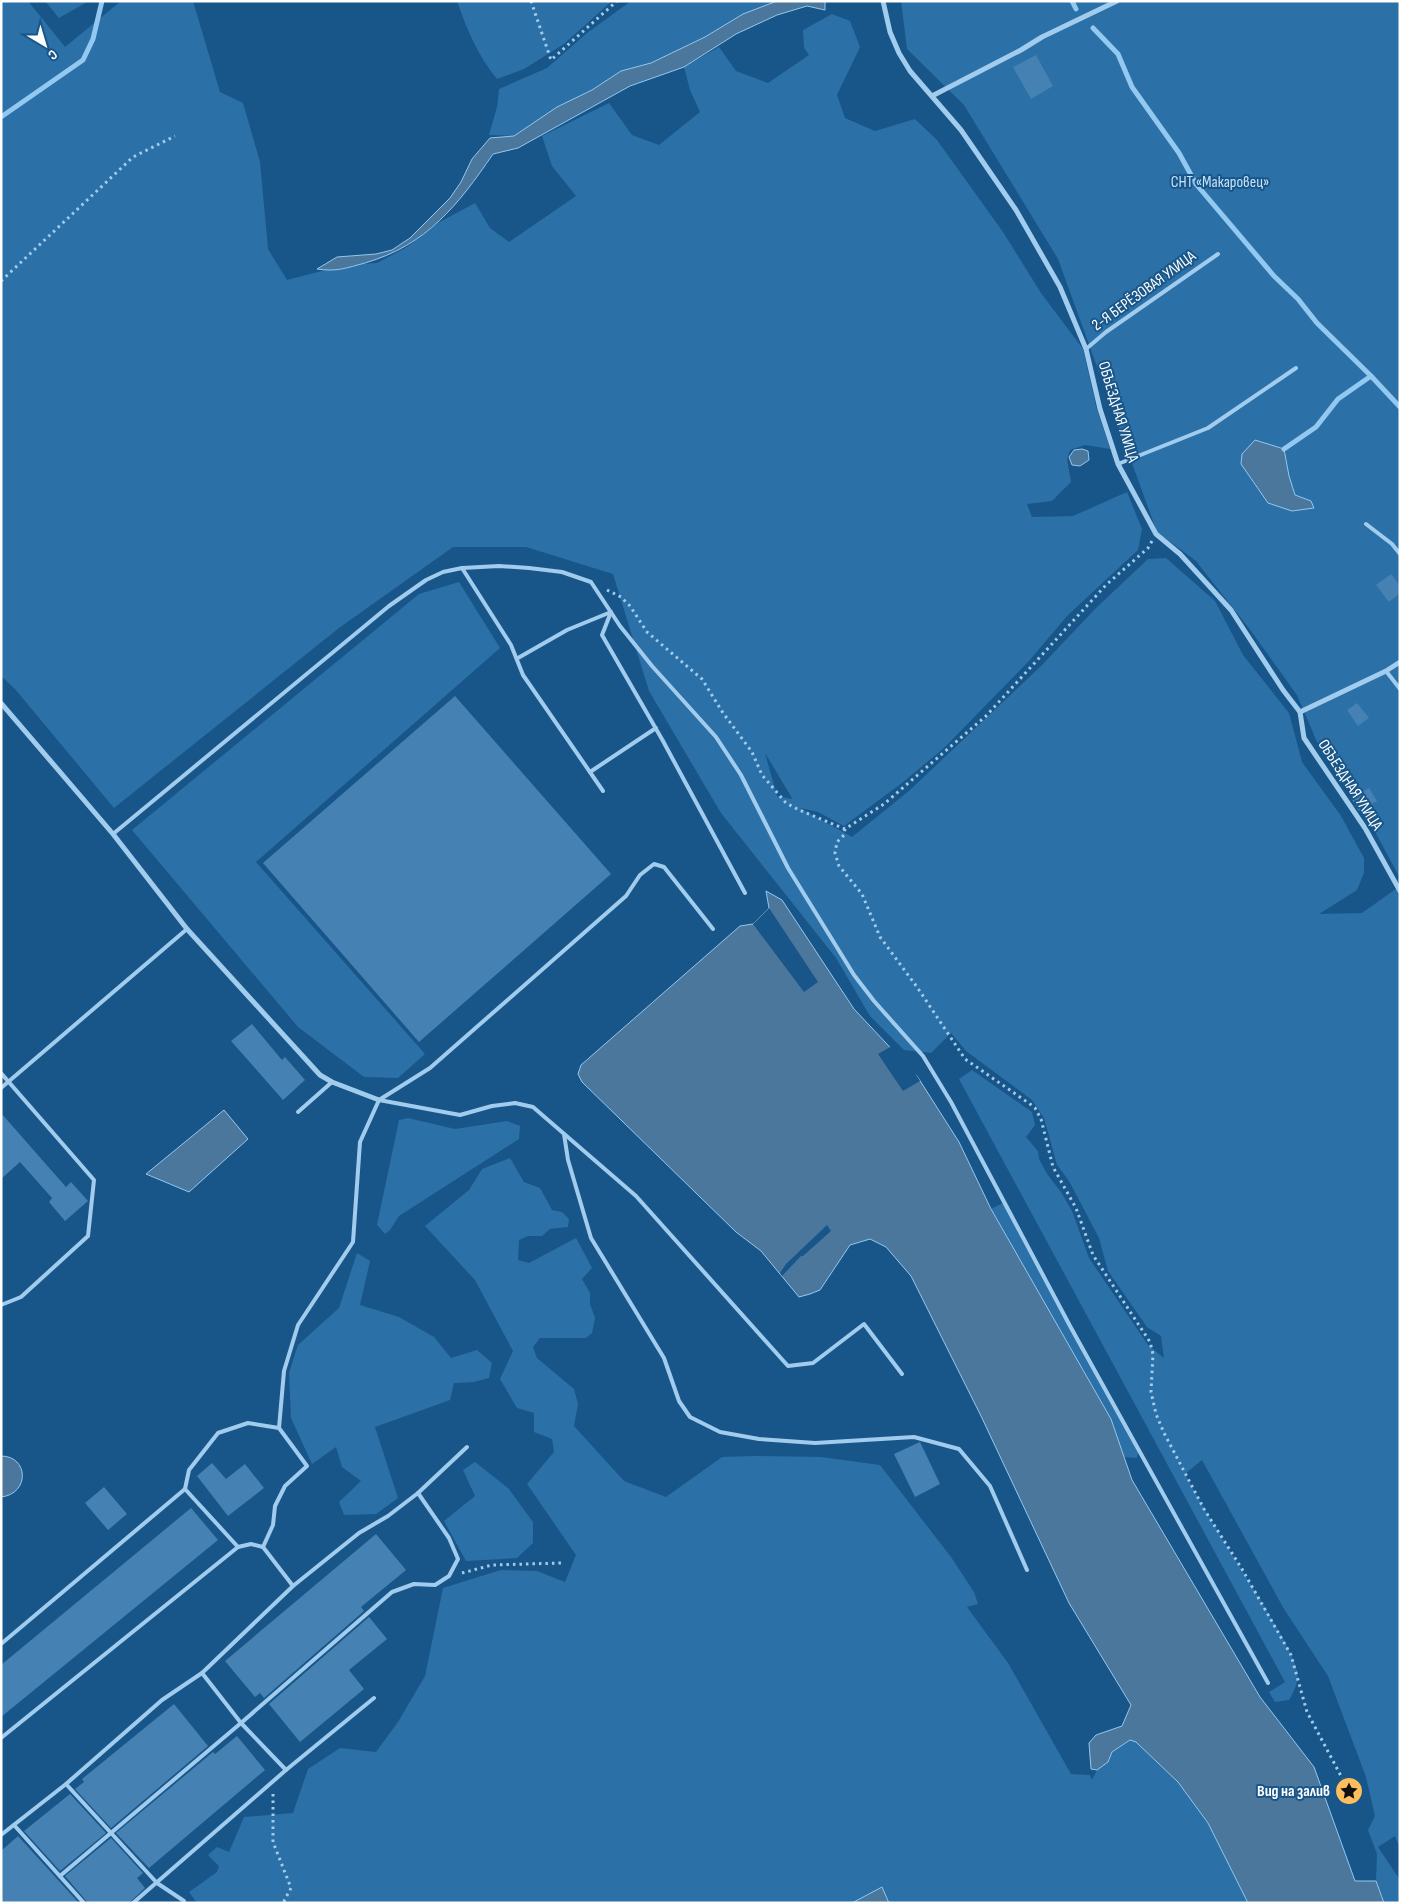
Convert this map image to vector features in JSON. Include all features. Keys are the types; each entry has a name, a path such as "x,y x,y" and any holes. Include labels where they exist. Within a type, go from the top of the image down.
{"street":[{"name":"ОБЪЕЗДНАЯ УЛИЦА","path":"883,1 890,32 899,53 910,71 961,130 1016,210 1060,287 1086,349 1100,409 1118,464 1156,534 1180,554 1231,610 1283,690 1300,712 1304,738 1365,828 1400,891"},
{"path":"932,96 1021,50 1042,37 1117,1"},
{"path":"1300,712 1386,671 1400,662"},
{"path":"1,703 113,834 187,929 320,1074 332,1082 379,1100"}],"lane":[{"name":"2-Я БЕРЁЗОВАЯ УЛИЦА","path":"1086,349 1106,332 1218,254"},
{"path":"1118,464 1208,428 1296,368"},
{"path":"1366,524 1392,544 1400,554"},
{"path":"113,834 389,606 426,580 443,572 462,568 499,566 562,572 591,582 652,666 716,737 742,775 788,868 854,975 874,1001 923,1056 947,1094 1070,1326 1268,1683"},
{"path":"462,568 518,658 523,675 604,791"},
{"path":"518,658 567,630 611,612"},
{"path":"611,612 602,635 656,728 745,893"},
{"path":"1386,671 1400,689"},
{"path":"590,772 656,728"},
{"path":"263,1547 272,1525 275,1506 286,1486 307,1466 279,1428 284,1371 298,1325 352,1242 360,1142 379,1100 430,1068 626,896 640,875 654,864 664,867 713,929"},
{"path":"1,1088 187,929"},
{"path":"1,1073 94,1180 88,1236 21,1297 1,1305"},
{"path":"298,1112 332,1082"},
{"path":"379,1100 460,1115 492,1106 515,1103 533,1107 636,1196 788,1366 812,1363 864,1324 902,1374"},
{"path":"564,1134 568,1160 591,1238 664,1358 679,1401 690,1417 720,1432 759,1439 815,1443 914,1436 959,1449 990,1486 1028,1570"},
{"path":"1,1644 185,1489 190,1470 218,1433 248,1423 279,1428"},
{"path":"1,1835 66,1784 162,1700 202,1673 293,1586 359,1533 388,1516 418,1493 467,1447"},
{"path":"185,1489 238,1547"},
{"path":"60,1876 392,1592 414,1584 435,1584 449,1576 458,1559 449,1538 418,1493"},
{"path":"1,1738 238,1547 252,1544 263,1547 293,1586"},
{"path":"202,1673 241,1723 286,1770"},
{"path":"134,1903 273,1781 374,1698"},
{"path":"66,1784 157,1882 184,1902"},
{"path":"14,1825 84,1903"}],"path":[{"path":"531,1 552,60 617,1"},
{"path":"1,281 133,158 175,136"},
{"path":"1156,534 1148,548 1106,585 986,716 884,804 845,829 844,835 837,842 835,853 840,866 862,894 880,937 917,987 965,1059 1035,1108 1041,1119 1053,1166 1076,1208 1093,1255 1150,1342 1153,1354 1151,1392 1156,1414 1164,1433 1204,1509 1242,1569 1291,1655 1307,1712 1349,1791"},
{"path":"591,582 621,597 630,606 643,627 702,679 723,713 752,752 762,775 786,803 845,829"},
{"path":"449,1576 492,1565 561,1563"},
{"path":"273,1781 273,1842 291,1888 283,1903"}],"green space":[{"path":"1,1 28,1 65,47 121,1 193,1 220,92 243,103 260,162 268,249 287,280 345,265 377,263 407,247 438,223 475,203 490,228 509,242 576,196 552,166 542,136 609,103 632,135 659,145 700,112 690,90 684,67 719,47 736,71 768,83 809,55 804,48 803,30 832,14 850,21 860,47 837,95 845,118 875,131 915,119 937,140 1003,232 1041,293 1083,349 1096,406 1110,449 1085,445 1070,450 1067,459 1071,482 1052,501 1027,504 1032,517 1073,516 1127,492 1142,529 1138,550 1067,616 1029,661 944,748 902,783 844,826 818,812 800,808 852,837 910,790 1041,666 1096,608 1148,559 1166,558 1215,601 1243,655 1289,713 1302,762 1341,816 1364,858 1364,873 1357,890 1319,914 1362,913 1400,886 1400,1849 1395,1836 1378,1847 1400,1880 1400,1903 1384,1903 1376,1881 1377,1854 1368,1830 1375,1816 1366,1777 1328,1676 1284,1609 1202,1460 1185,1474 1213,1524 1282,1637 1297,1671 1296,1686 1289,1700 1275,1702 1269,1692 1285,1682 959,1079 972,1070 1032,1112 1035,1125 1026,1137 1038,1151 1039,1159 1047,1174 1061,1192 1072,1211 1089,1258 1148,1345 1164,1358 1161,1336 1147,1327 1108,1271 1099,1238 1069,1181 1057,1165 1044,1118 1032,1100 966,1051 951,1033 931,1053 904,1050 870,1016 836,958 721,813 649,691 613,574 526,547 453,547 339,628 114,808 15,689 1,676","holes":["765,753 792,798 777,796"]},
{"path":"45,1 89,1 59,18"},
{"path":"457,1 612,1 564,44 524,69 497,79 484,61 474,42"},
{"path":"631,1 777,1 743,14 705,37 651,63 621,71 592,90 557,107 514,136 489,135 497,107 499,89 547,68 587,33"},
{"name":"СНТ «Макаровец»","path":"901,1 1400,1 1400,878 1361,806 1317,742 1297,695 1251,631 1196,561 1157,532 1058,259 964,105 907,49"},
{"path":"459,582 500,648 256,862 425,1054 398,1078 364,1077 298,1027 132,830 419,594"},
{"path":"408,1118 455,1129 507,1121 520,1126 519,1139 399,1216 385,1234 377,1225 399,1120"},
{"path":"510,1158 524,1182 540,1188 552,1210 562,1212 569,1219 568,1227 550,1229 542,1236 528,1236 519,1240 518,1260 529,1263 576,1238 592,1268 582,1279 590,1293 590,1304 595,1318 592,1333 586,1338 540,1338 533,1347 537,1358 574,1389 578,1404 574,1426 624,1481 666,1497 722,1457 821,1457 880,1465 951,1557 974,1592 978,1604 967,1607 1008,1663 1071,1774 1090,1775 1092,1780 1097,1770 1108,1762 1112,1752 1131,1740 1136,1742 1178,1782 1208,1823 1248,1903 197,1903 189,1892 217,1872 219,1866 208,1855 217,1847 229,1852 244,1817 293,1813 308,1769 340,1748 376,1752 398,1722 425,1676 443,1588 501,1570 537,1571 565,1582 576,1555 527,1484 554,1452 552,1439 534,1432 534,1413 517,1408 500,1379 513,1351 475,1280 425,1226 469,1190 482,1169"},
{"path":"1005,1202 1139,1449 1137,1458 1124,1457 1111,1419 991,1209"},
{"path":"357,1253 370,1261 360,1305 399,1317 434,1337 451,1358 477,1350 492,1363 489,1378 474,1382 454,1383 450,1400 375,1427 398,1498 376,1514 344,1515 339,1502 361,1481 342,1467 336,1447 312,1464 291,1418 289,1373 298,1345 339,1308"},
{"path":"475,1462 508,1488 533,1522 533,1543 517,1558 466,1561 444,1521 475,1496 463,1470"}],"shaded area":[{"path":"777,1 825,1 825,10 807,6 777,15 736,34 684,67 630,86 518,148 493,154 467,190 439,221 406,246 365,263 336,270 317,269 337,257 376,254 392,250 410,238 450,198 461,182 472,159 490,138 514,136 557,107 592,90 621,71 651,63 705,37 743,14"},
{"path":"1255,440 1284,449 1295,495 1311,501 1314,508 1292,511 1268,503 1241,464 1242,454"},
{"path":"1082,449 1088,451 1089,460 1080,466 1072,465 1069,457 1074,450"},
{"path":"766,891 782,900 854,1009 917,1076 959,1142 991,1209 1111,1419 1132,1480 1260,1697 1314,1767 1355,1881 1376,1881 1384,1903 1248,1903 1208,1823 1178,1782 1136,1742 1130,1740 1112,1752 1108,1762 1097,1770 1091,1769 1089,1743 1096,1735 1122,1726 1131,1705 1069,1603 981,1416 911,1276 886,1247 870,1239 850,1245 820,1290 799,1297 761,1251 736,1232 582,1082 578,1074 581,1065 740,926 753,924 769,908"},
{"path":"224,1110 248,1139 189,1192 146,1174"},
{"path":"1,1456 17,1462 21,1468 22,1475 21,1483 17,1489 1,1497"},
{"path":"882,1887 889,1903 852,1903"}],"pier":[{"path":"769,908 818,982 804,992 753,924"},
{"path":"892,1046 911,1066 920,1081 903,1091 878,1054"},
{"path":"827,1225 831,1231 801,1256 782,1276 780,1273 786,1264"}],"building":[{"path":"1036,55 1053,86 1031,99 1013,67"},
{"path":"1391,574 1400,586 1400,593 1389,602 1376,585"},
{"path":"455,696 611,874 419,1042 263,863"},
{"path":"1357,703 1369,718 1358,726 1347,710"},
{"path":"1369,788 1377,801 1359,811 1351,798"},
{"path":"252,1024 282,1060 285,1057 305,1080 283,1100 231,1041"},
{"path":"1,1113 66,1187 71,1182 88,1201 65,1221 49,1202 52,1198 20,1162 1,1179"},
{"path":"920,1442 940,1484 915,1497 894,1454"},
{"path":"212,1463 226,1479 245,1464 264,1488 228,1516 197,1476"},
{"path":"104,1487 127,1514 108,1530 85,1503"},
{"path":"191,1508 218,1540 1,1717 1,1665"},
{"path":"376,1534 406,1570 361,1607 364,1611 264,1698 260,1693 255,1697 225,1661"},
{"path":"369,1617 387,1639 349,1670 364,1689 300,1742 269,1704"},
{"path":"174,1704 208,1746 111,1828 75,1789 84,1782 82,1779"},
{"path":"237,1736 265,1770 149,1868 116,1833 213,1752 215,1754"},
{"path":"70,1794 106,1833 60,1871 24,1831"},
{"path":"18,1836 79,1903 1,1903 1,1851"},
{"path":"111,1838 143,1873 137,1878 145,1888 129,1903 88,1903 65,1876"}],"waterway":[{"path":"1,117 83,60 93,39 102,1"},
{"path":"1072,1 1076,9"},
{"path":"1093,28 1118,54 1132,87 1179,153 1196,184 1274,276 1298,299 1317,323 1371,376"},
{"path":"1284,449 1316,427 1338,399 1371,376 1400,407"}],"place":[{"name":"Вид на залив","path":"1349,1791"}]}
